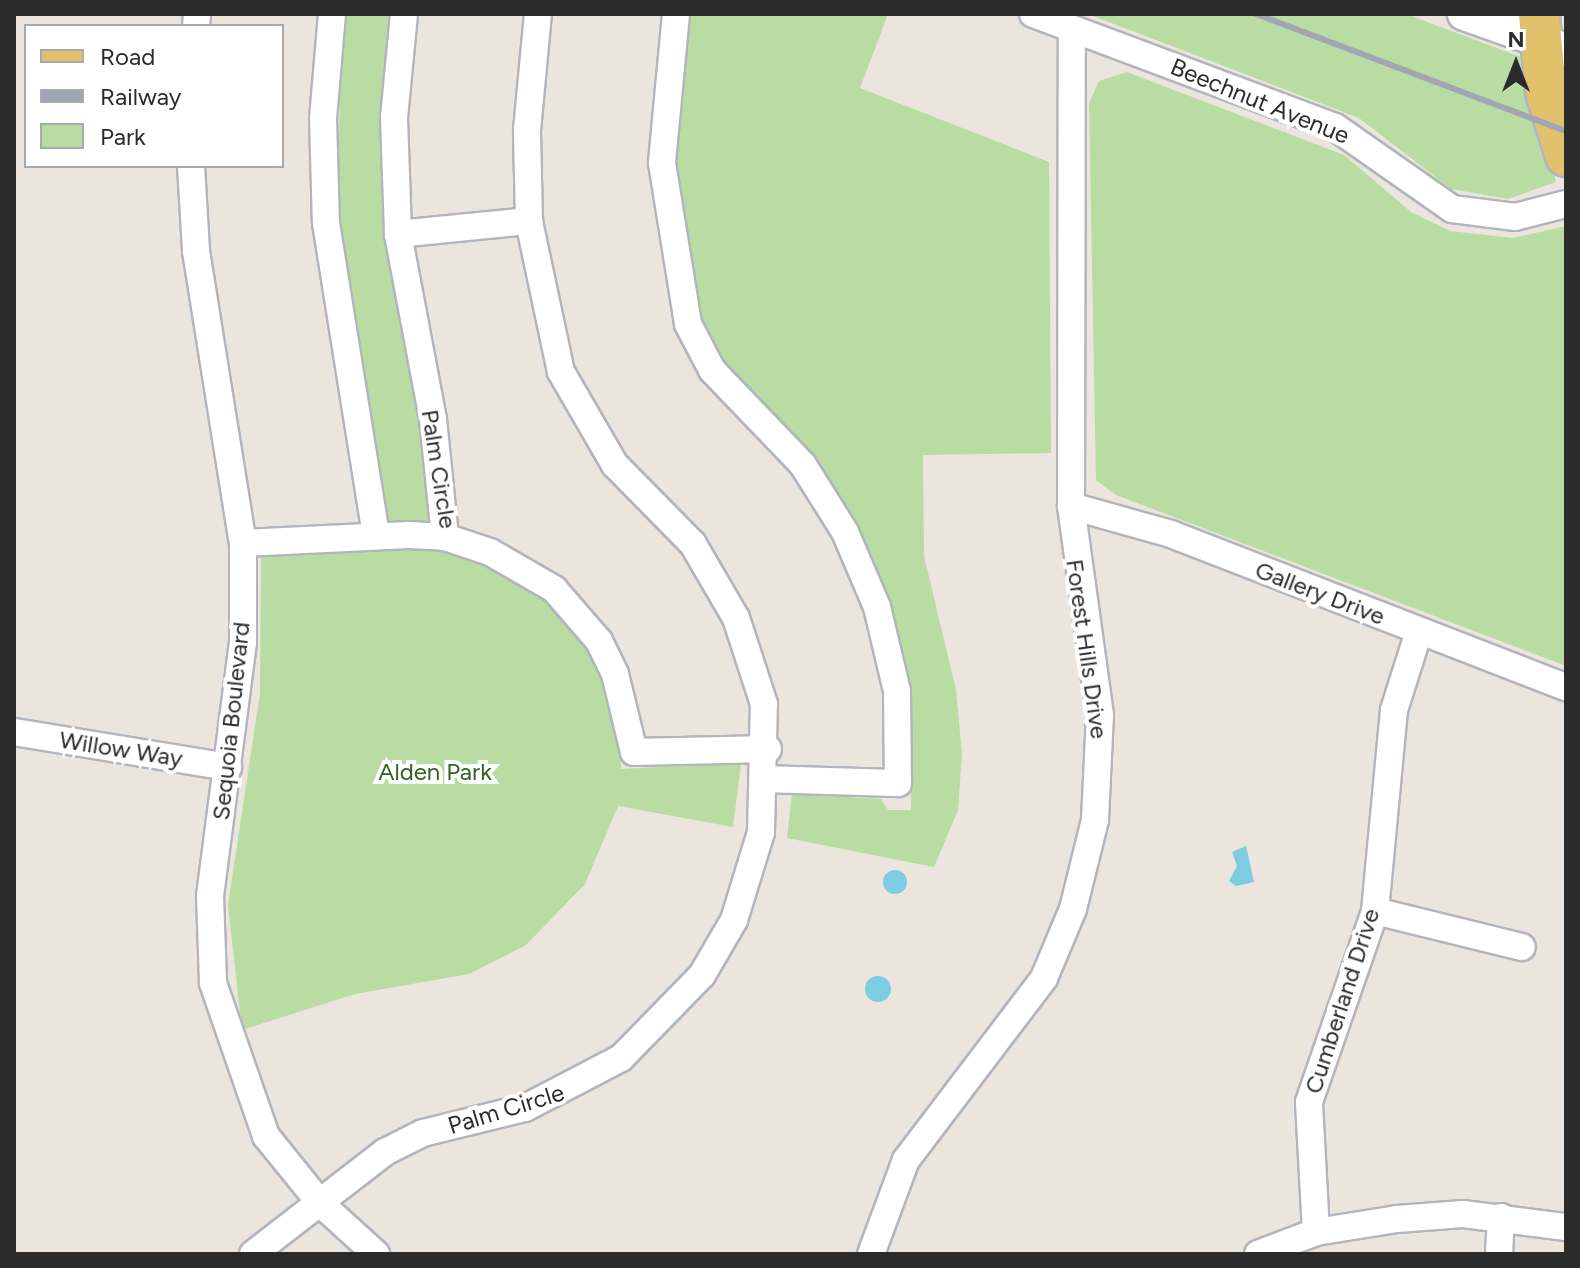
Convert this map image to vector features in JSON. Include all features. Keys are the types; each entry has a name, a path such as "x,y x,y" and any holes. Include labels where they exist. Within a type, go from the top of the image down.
{"main road":[{"path":"1548,35 1566,156"}],"street":[{"path":"332,14 323,118 326,223 376,536"},
{"name":"Palm Circle","path":"404,14 394,118 398,234 433,419 445,537 528,571 578,614 615,674 634,752 768,749"},
{"name":"Palm Circle","path":"253,1254 320,1203 423,1133 572,1089 671,1014 734,920 761,832 768,749 764,704 736,618 693,544 615,465 577,411 561,372 529,221 527,130 538,14"},
{"path":"676,14 662,163 688,324 706,362 803,465 845,532 877,607 897,691 898,783 767,779"},
{"name":"Beechnut Avenue","path":"1033,14 1335,127 1452,209 1515,217 1566,204"},
{"path":"1464,14 1548,35"},
{"name":"Forest Hills Drive","path":"871,1254 906,1160 1018,1019 1059,947 1082,881 1101,750 1071,506 1072,29"},
{"name":"Sequoia Boulevard","path":"191,168 196,251 243,543 243,642 210,896 213,983 266,1136 320,1203 376,1254"},
{"path":"398,234 529,221"},
{"name":"Gallery Drive","path":"1071,506 1171,534 1566,687"},
{"path":"243,543 376,536 445,537"},
{"name":"Cumberland Drive","path":"1316,1232 1309,1102 1375,911 1394,710 1419,631"},
{"name":"Willow Way","path":"14,732 228,767"},
{"path":"1375,911 1522,947"},
{"path":"1499,1254 1501,1217"},
{"path":"1258,1254 1316,1232 1397,1219 1501,1217 1566,1227"}],"green space":[{"path":"342,14 392,14 385,82 429,524 386,521 349,309 337,228"},
{"path":"685,14 888,14 860,88 1049,162 1051,453 923,455 924,556 956,690 962,754 958,810 934,867 787,838 792,794 881,799 888,810 911,810 910,717 800,446 703,337 671,165"},
{"path":"1088,14 1406,14 1526,59 1556,182 1508,199 1451,189 1359,118"},
{"path":"1127,72 1344,155 1411,212 1450,231 1513,238 1566,226 1566,666 1116,495 1096,480 1089,103 1099,81"},
{"name":"Alden Park","path":"414,545 464,553 544,595 578,631 598,664 620,736 621,769 741,763 733,827 618,806 585,884 526,945 469,974 355,994 242,1030 228,905 260,693 261,553"}],"water":[{"path":"1246,846 1254,882 1236,886 1229,881 1237,866 1232,852"},
{"path":"895,870 904,873 907,882 904,891 895,894 886,891 883,882 886,873"},
{"path":"878,976 887,980 891,989 887,998 878,1002 869,998 865,989 869,980"}],"railway":[{"path":"1256,14 1566,131"}]}
